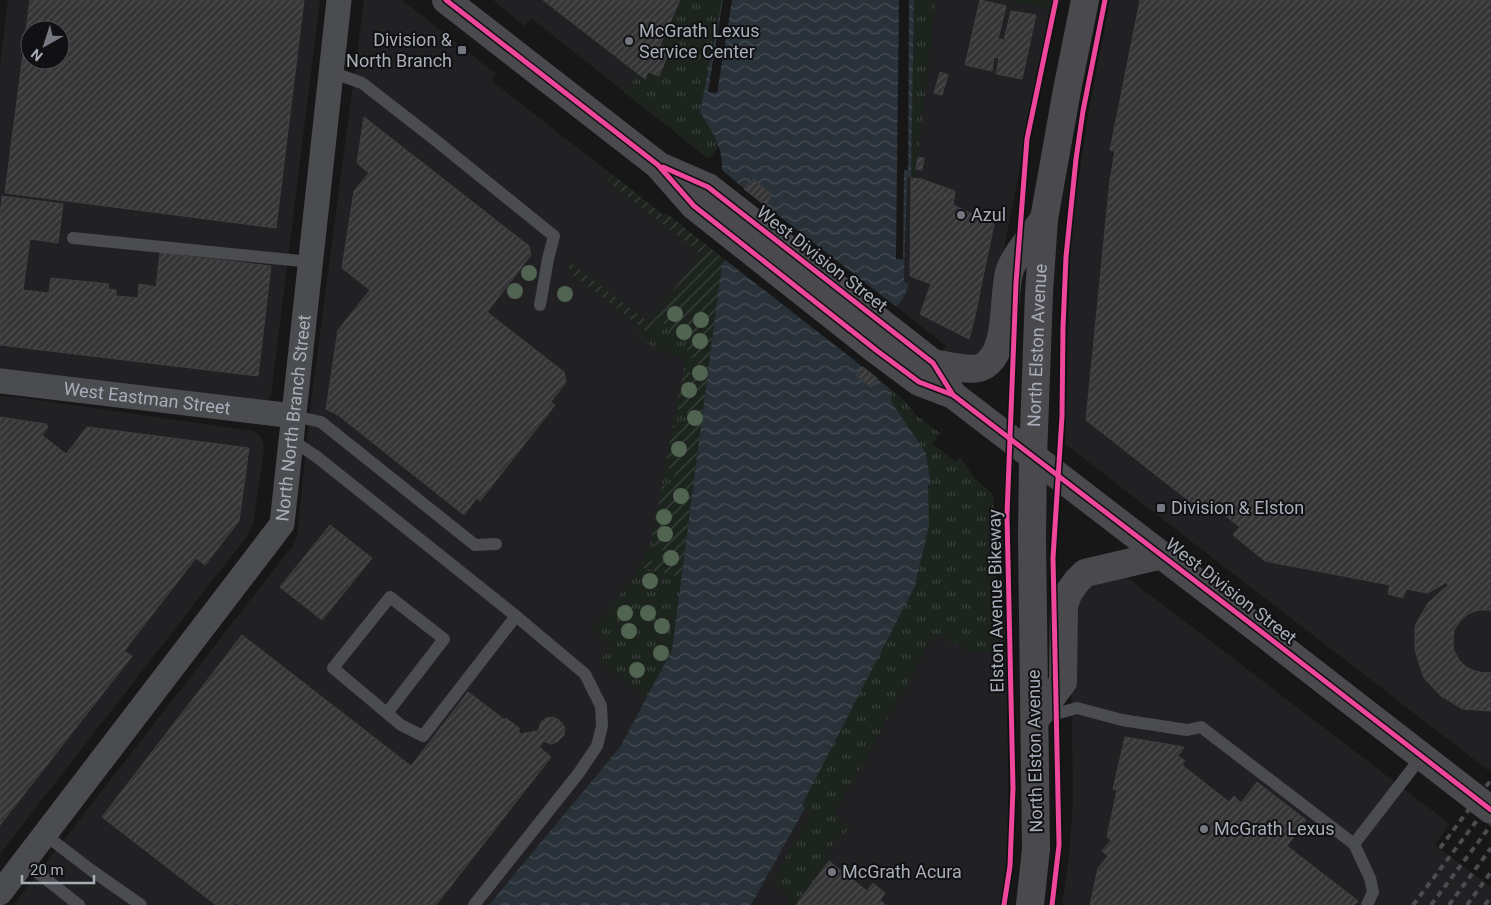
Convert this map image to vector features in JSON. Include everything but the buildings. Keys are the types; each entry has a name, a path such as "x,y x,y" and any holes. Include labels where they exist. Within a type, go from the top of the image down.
{"main road":[{"name":"West Division Street","path":"446,0 658,165 694,206 744,231 884,340 919,382 952,395 1491,810"},
{"name":"North Elston Avenue","path":"1030,905 1036,849 1032,539 1039,293 1044,219 1085,0"},
{"path":"933,363 969,369 979,368 996,354 1001,342 1009,272 1044,219"},
{"name":"West Division Street","path":"884,340 933,363 952,395"},
{"path":"1035,720 1063,682 1064,605 1069,592 1077,581 1085,573 1162,555"}],"street":[{"name":"North North Branch Street","path":"1,889 24,862 282,524 339,0"},
{"name":"West Eastman Street","path":"0,381 293,428"}],"lane":[{"path":"332,72 362,83 554,236 540,305"},
{"path":"74,238 311,262"},
{"path":"474,905 578,774 597,746 602,726 601,706 585,674 516,616 317,457 293,428 321,422 475,545 496,544"},
{"path":"387,713 444,639 390,597 333,668 401,725 423,736 516,616"},
{"path":"1035,720 1077,708 1122,720 1187,730 1201,728 1354,844 1370,878 1373,892 1366,905"},
{"path":"1354,844 1422,756"},
{"path":"44,834 141,905"},
{"path":"24,862 79,905"}],"shaded area":[{"path":"8,0 320,0 271,396 263,404 0,369 0,66"},
{"path":"364,0 402,0 496,74 492,81 725,260 722,264 672,650 620,747 489,905 13,905 293,545 297,535 312,394"},
{"path":"493,0 722,0 701,112 719,146 709,159 531,18 524,26"},
{"path":"914,0 1000,0 1051,8 1003,254 992,339 982,350 969,357 940,355 946,346 897,307 909,285 904,281 907,177 911,177"},
{"path":"1110,0 1491,0 1491,768 1489,771 1065,444 1071,230 1089,109"},
{"path":"0,396 253,431 259,435 263,442 264,450 253,525 247,536 0,854"},
{"path":"933,444 956,462 960,457 975,479 993,494 997,619 1005,620 1008,758 1008,833 1000,905 751,905 805,808 802,806 928,485"},
{"path":"1112,574 1128,578 1450,824 1435,845 1491,887 1491,905 1062,905 1069,857 1073,801 1070,609 1074,595"}],"green space":[{"path":"680,0 722,0 701,112 719,146 709,159 624,92 639,74 645,79 648,72 659,76 670,50 660,45"},
{"path":"914,0 936,0 915,178 911,178"},
{"path":"1000,0 1053,0 1051,8"},
{"path":"613,175 664,216 667,214 725,260 722,264 681,577 640,567 643,561 659,562 663,558 664,551 651,541 662,486 672,483 674,480 675,473 673,470 665,467 673,426 686,423 691,418 690,414 676,408 683,374 695,371 698,364 696,359 686,358 688,345 657,318 646,331 570,272 568,261 648,322 702,254 607,181"},
{"path":"703,254 725,260 722,264 672,650 647,698 600,661 612,645 592,629 635,576 651,541 686,358 654,348 637,336"},
{"path":"889,388 904,400 917,416 940,433 933,444 956,462 960,457 975,479 993,494 997,621 996,651 968,651 935,633 834,816 851,827 824,856 829,861 796,905 789,905 788,896 772,883 810,813 802,806 928,485 931,485 926,453 892,403"}],"water":[{"path":"722,0 914,0 911,178 907,177 904,281 909,285 903,299 855,361 889,388 892,403 926,453 931,485 928,485 929,524 915,586 802,805 805,808 751,905 489,905 620,747 672,650 722,264 767,208 722,170 719,146 700,112"}],"pier":[{"path":"723,0 732,0 717,93 708,92"},
{"path":"899,0 909,0 908,170 904,170 903,259 896,259"},
{"path":"765,205 899,309 859,361 864,365 863,367 723,258"}],"railway":[{"path":"1440,848 1491,780"},
{"path":"1413,905 1491,802"},
{"path":"1431,905 1491,825"},
{"path":"1449,905 1491,848"},
{"path":"1467,905 1491,872"},
{"path":"1485,905 1491,896"}],"cycle path":[{"path":"446,0 658,165 694,206 876,350 919,382 953,395 1491,810"},
{"name":"Elston Avenue Bikeway","path":"1004,905 1010,866 1013,788 1007,515 1016,283 1027,139 1056,0"},
{"path":"1052,905 1059,845 1053,558 1062,416 1066,257 1083,111 1105,0"},
{"path":"663,167 708,187 933,363 953,395"}],"place":[{"name":"McGrath Lexus Service Center","path":"629,41"},
{"name":"Division & North Branch","path":"462,50"},
{"name":"Azul","path":"961,215"},
{"name":"Division & Elston","path":"1161,508"},
{"name":"McGrath Lexus","path":"1204,829"},
{"name":"McGrath Acura","path":"832,872"}]}
